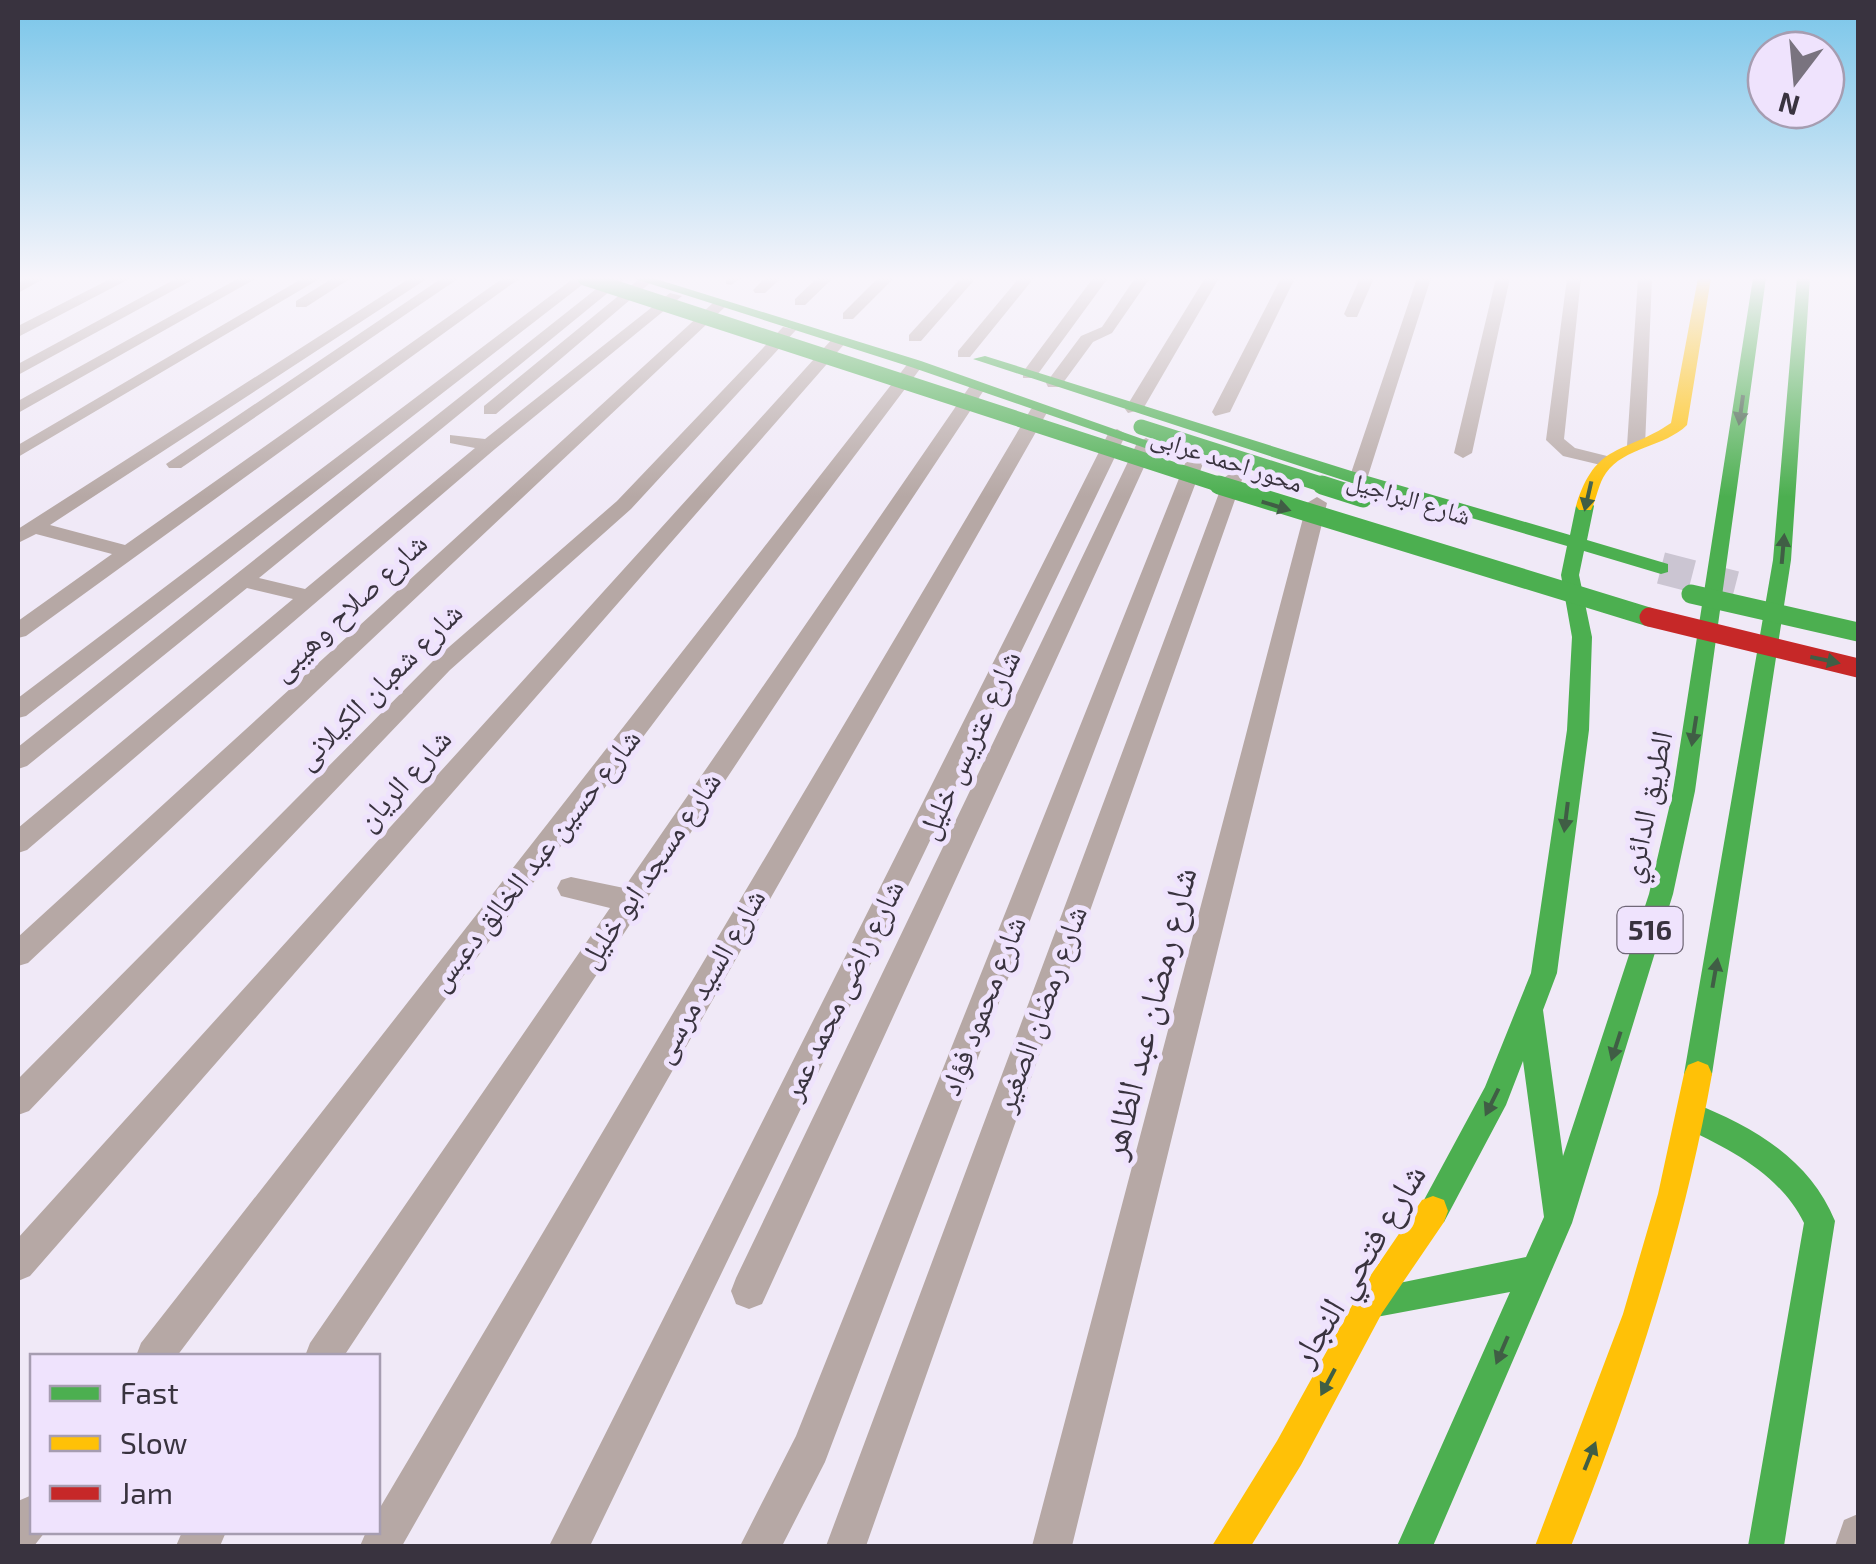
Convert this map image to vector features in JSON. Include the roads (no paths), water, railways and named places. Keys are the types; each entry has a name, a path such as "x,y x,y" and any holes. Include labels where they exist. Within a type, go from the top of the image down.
{"main road":[{"name":"محور احمد عرابى","path":"811,351 1254,499 1634,612 1858,668"},
{"name":"محور احمد عرابى","path":"893,351 1640,583 1858,632"},
{"name":"شارع البراجيل","path":"920,351 979,385 1048,395 1195,460 1652,598"},
{"name":"شارع البراجيل","path":"946,351 1029,375 1048,395"},
{"path":"1570,575 1592,478 1605,461 1662,438 1679,425 1692,351"},
{"name":"الطريق الدائري","path":"1415,1546 1557,1223 1630,1004 1684,792 1749,351"},
{"name":"516","path":"1553,1546 1596,1442 1668,1211 1691,1116 1782,560 1798,351"},
{"name":"شارع البراجيل","path":"1132,429 1358,478 1661,568"},
{"name":"شارع فتحي النجار","path":"1230,1546 1289,1454 1371,1302 1442,1198 1496,1095 1531,1013 1552,931 1578,730 1582,637 1570,575"},
{"path":"1531,1013 1557,1223"},
{"path":"1691,1116 1788,1169 1804,1186 1820,1221 1766,1546"},
{"path":"1371,1302 1536,1270"}],"street":[{"path":"18,370 53,351"},
{"path":"18,408 120,351"},
{"path":"18,452 191,351"},
{"path":"205,361 222,351"},
{"path":"25,532 306,351"},
{"path":"175,464 343,351"},
{"path":"18,630 410,351"},
{"path":"18,710 488,351"},
{"path":"18,760 528,351"},
{"path":"490,410 559,351"},
{"path":"18,843 601,351"},
{"name":"شارع صلاح وهيبى","path":"18,954 657,351"},
{"name":"شارع شعبان الكيلانى","path":"18,1100 442,665 624,505 763,351"},
{"name":"شارع الريان","path":"18,1264 829,351"},
{"name":"شارع حسين عبد الخالق دعبس","path":"155,1354 906,351"},
{"path":"1029,375 1047,351"},
{"name":"شارع السيد مرسى","path":"380,1546 1048,395 1079,351"},
{"path":"1132,429 1173,351"},
{"path":"1221,412 1252,351"},
{"path":"1358,478 1400,351"},
{"path":"1463,454 1486,351"},
{"path":"1565,351 1555,440 1569,452 1605,461"},
{"path":"1636,446 1641,351"},
{"name":"شارع مسجد ابو خليل","path":"324,1354 979,385"},
{"name":"شارع عتريس خليل","path":"749,1291 1132,429"},
{"name":"شارع راضى محمد عمر","path":"569,1546 1132,429"},
{"path":"456,438 489,445"},
{"name":"شارع محمود فؤاد","path":"760,1546 812,1448 1195,460"},
{"name":"شارع رمضان الصغير","path":"846,1546 1236,472"},
{"name":"شارع رمضان عبد الظاهر","path":"1052,1546 1319,498"},
{"path":"25,532 128,552"},
{"path":"242,580 309,597"},
{"path":"571,888 628,900"},
{"path":"1855,1546 1858,1534"}],"tunnel":[{"path":"1661,568 1735,587"}]}
